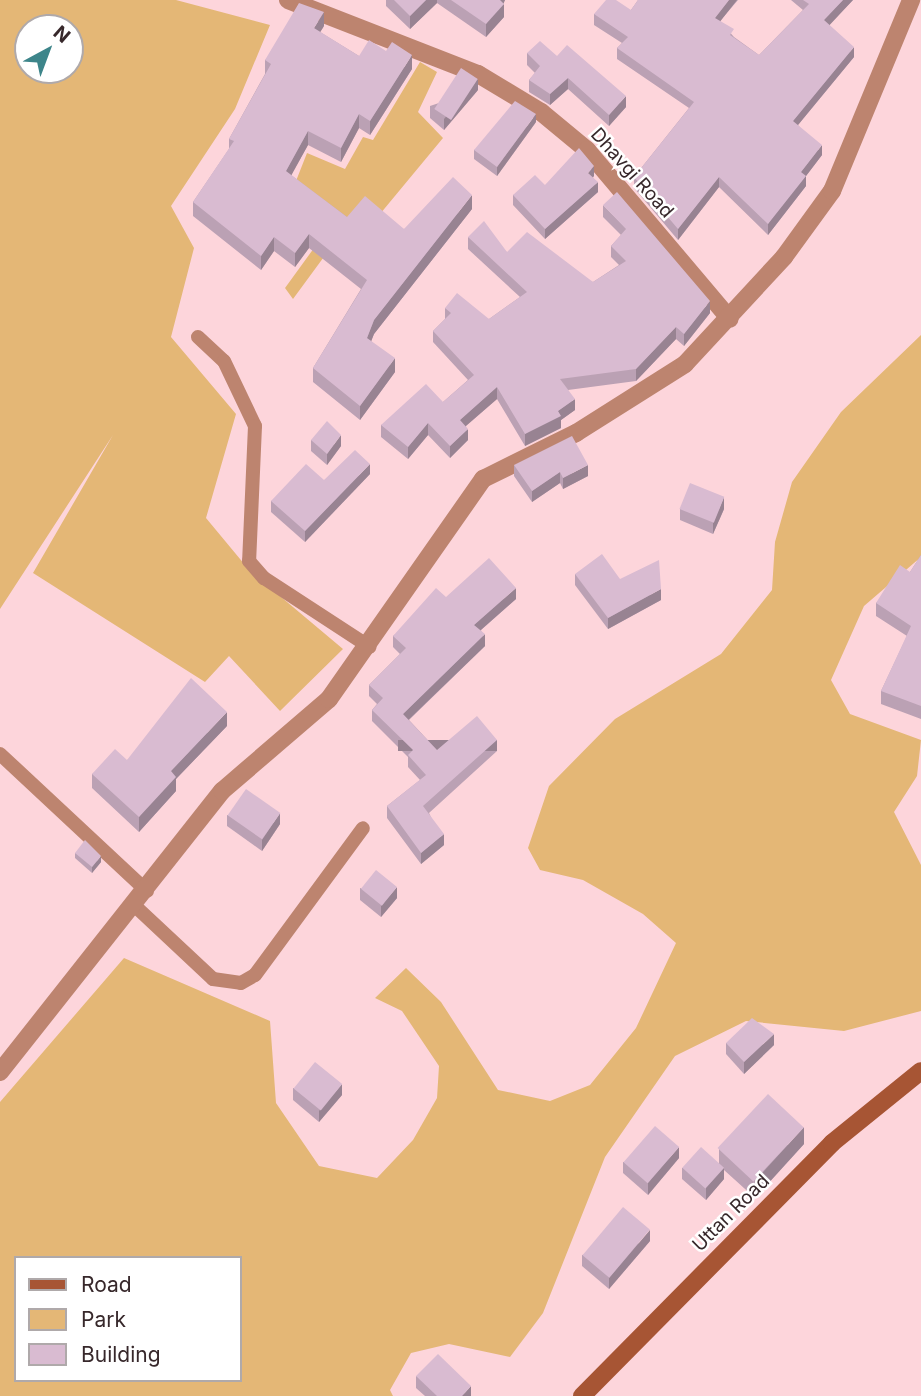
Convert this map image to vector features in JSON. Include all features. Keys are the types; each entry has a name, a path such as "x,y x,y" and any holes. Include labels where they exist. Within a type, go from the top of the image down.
{"main road":[{"name":"Uttan Road","path":"582,1396 832,1143 921,1071"}],"street":[{"name":"Dhavgi Road","path":"288,0 478,74 541,112 587,150 730,319"},
{"path":"0,1072 147,891 222,791 329,699 370,647 483,479 576,433 685,364 730,319 832,191 911,0"}],"lane":[{"path":"198,337 224,360 255,426 249,561 264,578 370,647"},
{"path":"0,754 147,891"},
{"path":"135,906 213,979 241,983 255,975 363,828"}],"green space":[{"path":"0,0 176,0 270,25 235,109 171,206 194,248 171,337 236,414 206,518 250,571 343,649 280,711 229,656 205,682 33,573 113,435 0,609"},
{"path":"420,62 437,72 418,112 443,138 380,214 362,205 293,299 285,288 338,215 296,181 307,153 345,169 363,137 373,140"},
{"path":"921,335 921,557 864,606 831,680 850,714 921,740 917,776 894,812 921,865 921,1011 844,1031 746,1021 675,1056 605,1157 543,1313 510,1357 449,1344 411,1353 390,1390 393,1396 0,1396 0,1102 124,958 270,1021 276,1103 319,1166 377,1178 413,1140 437,1098 439,1066 402,1011 375,998 406,968 441,1002 498,1090 550,1101 590,1085 636,1028 676,943 643,914 583,880 540,870 528,848 549,786 615,719 721,654 772,590 775,542 792,482 841,412"}],"building":[{"path":"394,0 426,0 410,16"},
{"path":"451,0 500,0 504,4 486,24"},
{"path":"606,0 616,0 631,10 638,0 729,0 715,18 734,29 730,35 759,55 809,4 803,0 843,0 824,20 854,47 793,121 822,145 801,172 806,176 768,224 719,177 678,229 634,177 694,102 617,48 628,37 594,14"},
{"path":"299,3 324,12 314,28 359,56 369,40 386,51 392,42 412,55 370,121 359,114 341,148 308,131 286,171 347,217 365,196 404,229 453,177 472,195 374,320 367,338 395,358 360,406 313,368 367,280 309,234 295,253 274,237 261,256 193,202 234,141 229,139 271,64 265,60"},
{"path":"540,41 557,56 567,45 626,96 609,115 568,78 550,94 529,80 540,66 527,53"},
{"path":"461,68 478,79 451,120 434,109"},
{"path":"515,101 536,114 497,167 474,150"},
{"path":"579,148 594,166 588,173 598,182 545,229 513,195 535,175 545,185"},
{"path":"617,192 710,301 684,334 676,327 636,369 560,379 575,399 558,411 561,416 525,434 497,387 460,420 468,429 450,446 428,423 408,447 381,425 426,384 443,402 474,375 433,331 451,313 445,308 457,293 489,319 527,292 468,237 484,221 507,252 527,232 593,282 626,261 611,246 626,229 603,205"},
{"path":"327,421 341,435 327,454 311,440"},
{"path":"572,436 588,465 563,478 560,472 532,491 514,465"},
{"path":"355,450 370,464 305,531 271,501 306,464 324,480"},
{"path":"690,483 724,497 714,523 680,509"},
{"path":"602,554 620,579 659,560 661,589 608,618 575,574"},
{"path":"921,555 921,706 881,691 911,626 876,603 900,565 910,572"},
{"path":"489,558 516,588 474,625 485,634 403,714 437,750 477,716 497,740 423,806 444,834 421,853 387,806 426,775 408,755 413,750 372,710 383,698 369,685 406,648 393,636 436,588 446,597"},
{"path":"191,678 227,712 171,771 176,777 139,817 92,774 115,749 127,760"},
{"path":"246,789 280,813 262,839 228,815"},
{"path":"85,840 101,856 92,867 75,853"},
{"path":"376,870 397,887 382,906 361,889"},
{"path":"752,1018 774,1034 744,1062 726,1043"},
{"path":"315,1062 342,1084 321,1110 294,1088"},
{"path":"768,1094 804,1127 753,1182 718,1148"},
{"path":"655,1126 679,1147 648,1183 624,1162"},
{"path":"701,1147 724,1168 705,1189 682,1168"},
{"path":"623,1207 650,1229 609,1278 583,1255"},
{"path":"438,1354 471,1386 462,1396 437,1396 416,1376"}]}
